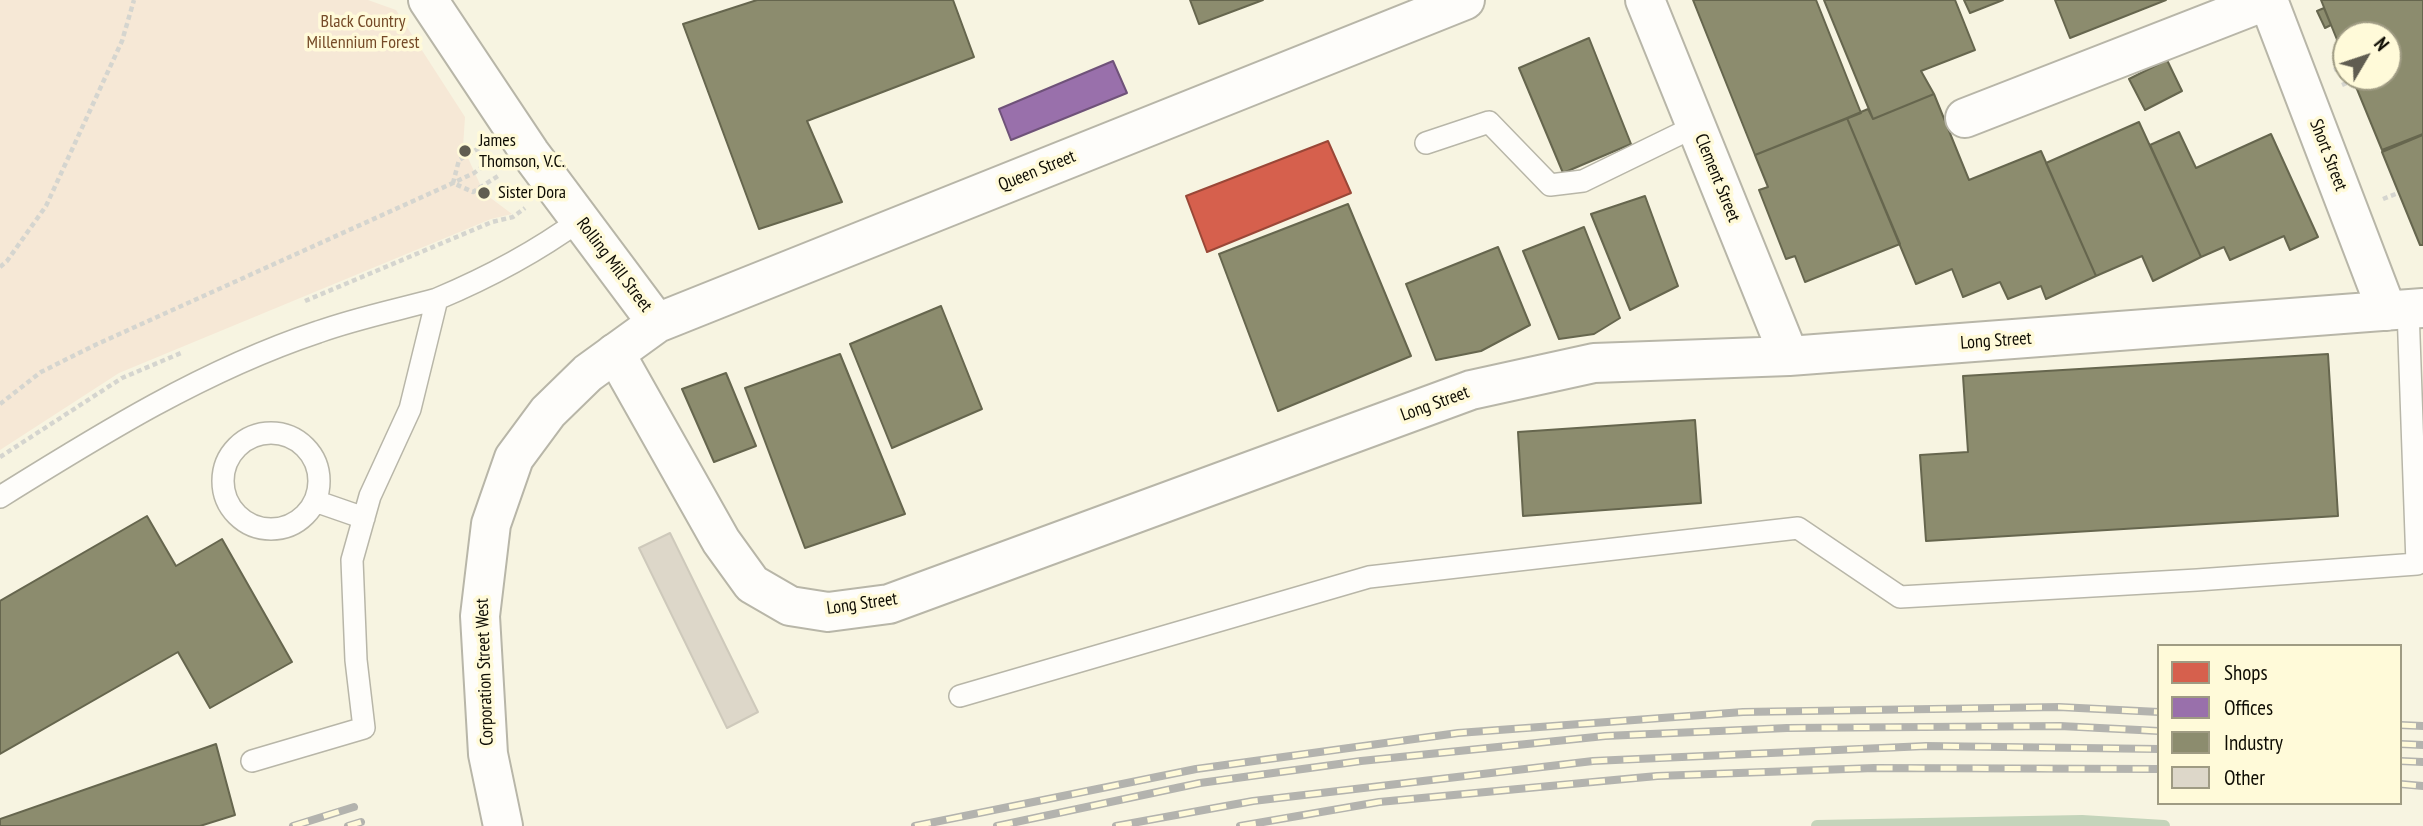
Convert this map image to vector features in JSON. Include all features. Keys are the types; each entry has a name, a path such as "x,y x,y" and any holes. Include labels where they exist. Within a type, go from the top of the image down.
{"street":[{"name":"Rolling Mill Street","path":"428,0 521,138 657,323"},
{"name":"Queen Street","path":"615,353 657,323 1465,0"},
{"name":"Clement Street","path":"1646,0 1789,356"},
{"path":"1965,118 2268,0"},
{"name":"Short Street","path":"2268,0 2406,309"},
{"name":"Long Street","path":"615,353 720,541 752,584 790,606 828,612 889,604 1471,390 1594,363 1789,356 2406,309"},
{"name":"Corporation Street West","path":"502,826 488,754 480,616 491,524 514,458 529,435 562,397 615,353"}],"lane":[{"path":"1426,143 1489,122 1550,185 1583,181 1696,126"},
{"path":"0,497 97,436 211,376 318,332 437,299 480,281 559,236 580,220"},
{"path":"252,761 364,727 356,660 352,560 370,496 410,410 437,299"},
{"path":"960,696 1369,577 1798,528 1900,597 2417,564 2406,309"},
{"path":"257,435 288,435 312,455 317,470 315,501 306,514 293,524 262,528 247,522 235,512 226,499 223,484 231,453 243,442 257,435"},
{"path":"315,501 363,518"}],"path":[{"path":"0,267 46,206 122,41 134,0"},
{"path":"453,183 459,160 521,138"},
{"path":"0,404 41,372 127,329 474,173 521,138"},
{"path":"453,183 472,192 481,188 521,138"},
{"path":"2383,199 2399,192"}],"green space":[{"name":"Black Country Millennium Forest","path":"0,0 368,0 396,10 465,117 463,147 484,193 512,214 491,219 119,373 0,450"}],"building: Shops":[{"path":"1328,141 1351,193 1207,252 1186,196"}],"building: Offices":[{"path":"1113,61 1127,93 1011,140 999,109"}],"building: Industry":[{"path":"757,0 953,0 974,57 807,121 842,202 759,229 683,24"},
{"path":"1190,0 1263,0 1199,24"},
{"path":"1693,0 1816,0 1861,113 1755,155"},
{"path":"1824,0 1955,0 1975,50 1921,71 1934,94 1873,119"},
{"path":"1964,0 2003,0 1970,13"},
{"path":"2055,0 2166,0 2070,38"},
{"path":"2321,0 2423,0 2423,134 2382,150 2358,91 2402,91 2402,21 2332,21 2332,27"},
{"path":"2324,8 2331,25 2325,28 2317,11"},
{"path":"1589,38 1631,144 1563,173 1519,68"},
{"path":"2167,60 2182,91 2145,110 2129,79"},
{"path":"1934,94 1969,180 2041,151 2096,276 2046,299 2041,286 2008,299 2000,282 1963,297 1952,269 1916,284 1847,118 1868,109 1873,119"},
{"path":"1847,118 1900,244 1805,282 1795,256 1786,259 1759,190 1768,187 1755,155"},
{"path":"2139,122 2201,257 2153,281 2142,256 2096,276 2046,163"},
{"path":"2179,132 2196,168 2271,134 2318,237 2290,250 2284,236 2230,260 2224,247 2201,257 2150,145"},
{"path":"2423,135 2423,245 2420,245 2382,152"},
{"path":"1645,196 1678,286 1630,310 1591,214"},
{"path":"1348,204 1411,356 1278,411 1219,254"},
{"path":"1584,227 1620,318 1594,334 1559,339 1523,251"},
{"path":"1498,247 1530,325 1481,351 1436,360 1406,284"},
{"path":"941,306 982,409 892,448 850,344"},
{"path":"840,354 905,514 805,548 745,388"},
{"path":"2328,354 2338,516 1926,541 1920,455 1968,452 1963,376"},
{"path":"726,373 756,446 714,462 682,389"},
{"path":"1695,420 1701,503 1523,516 1518,432"},
{"path":"147,516 176,566 222,539 292,662 210,708 178,652 0,754 0,601"},
{"path":"216,744 235,815 200,826 0,826 0,819"}],"building: Other":[{"path":"670,533 758,712 727,728 639,548"}],"waterway":[{"path":"1817,826 2082,821 2164,826"}],"railway":[{"path":"915,826 1196,769 1458,733 1743,712 2059,707 2157,712"},
{"path":"2402,725 2423,726"},
{"path":"997,826 1200,783 1361,761 1605,736 1787,728 2060,726 2157,731"},
{"path":"2402,744 2423,745"},
{"path":"1116,826 1253,801 1593,761 1926,746 2157,749"},
{"path":"2402,761 2423,762"},
{"path":"1240,826 1379,802 1657,776 1874,768 2157,769"},
{"path":"2402,784 2423,786"},
{"path":"293,826 354,807"},
{"path":"348,826 361,822"}],"place":[{"name":"James Thomson, V.C.","path":"465,151"},
{"name":"Sister Dora","path":"484,193"}]}
